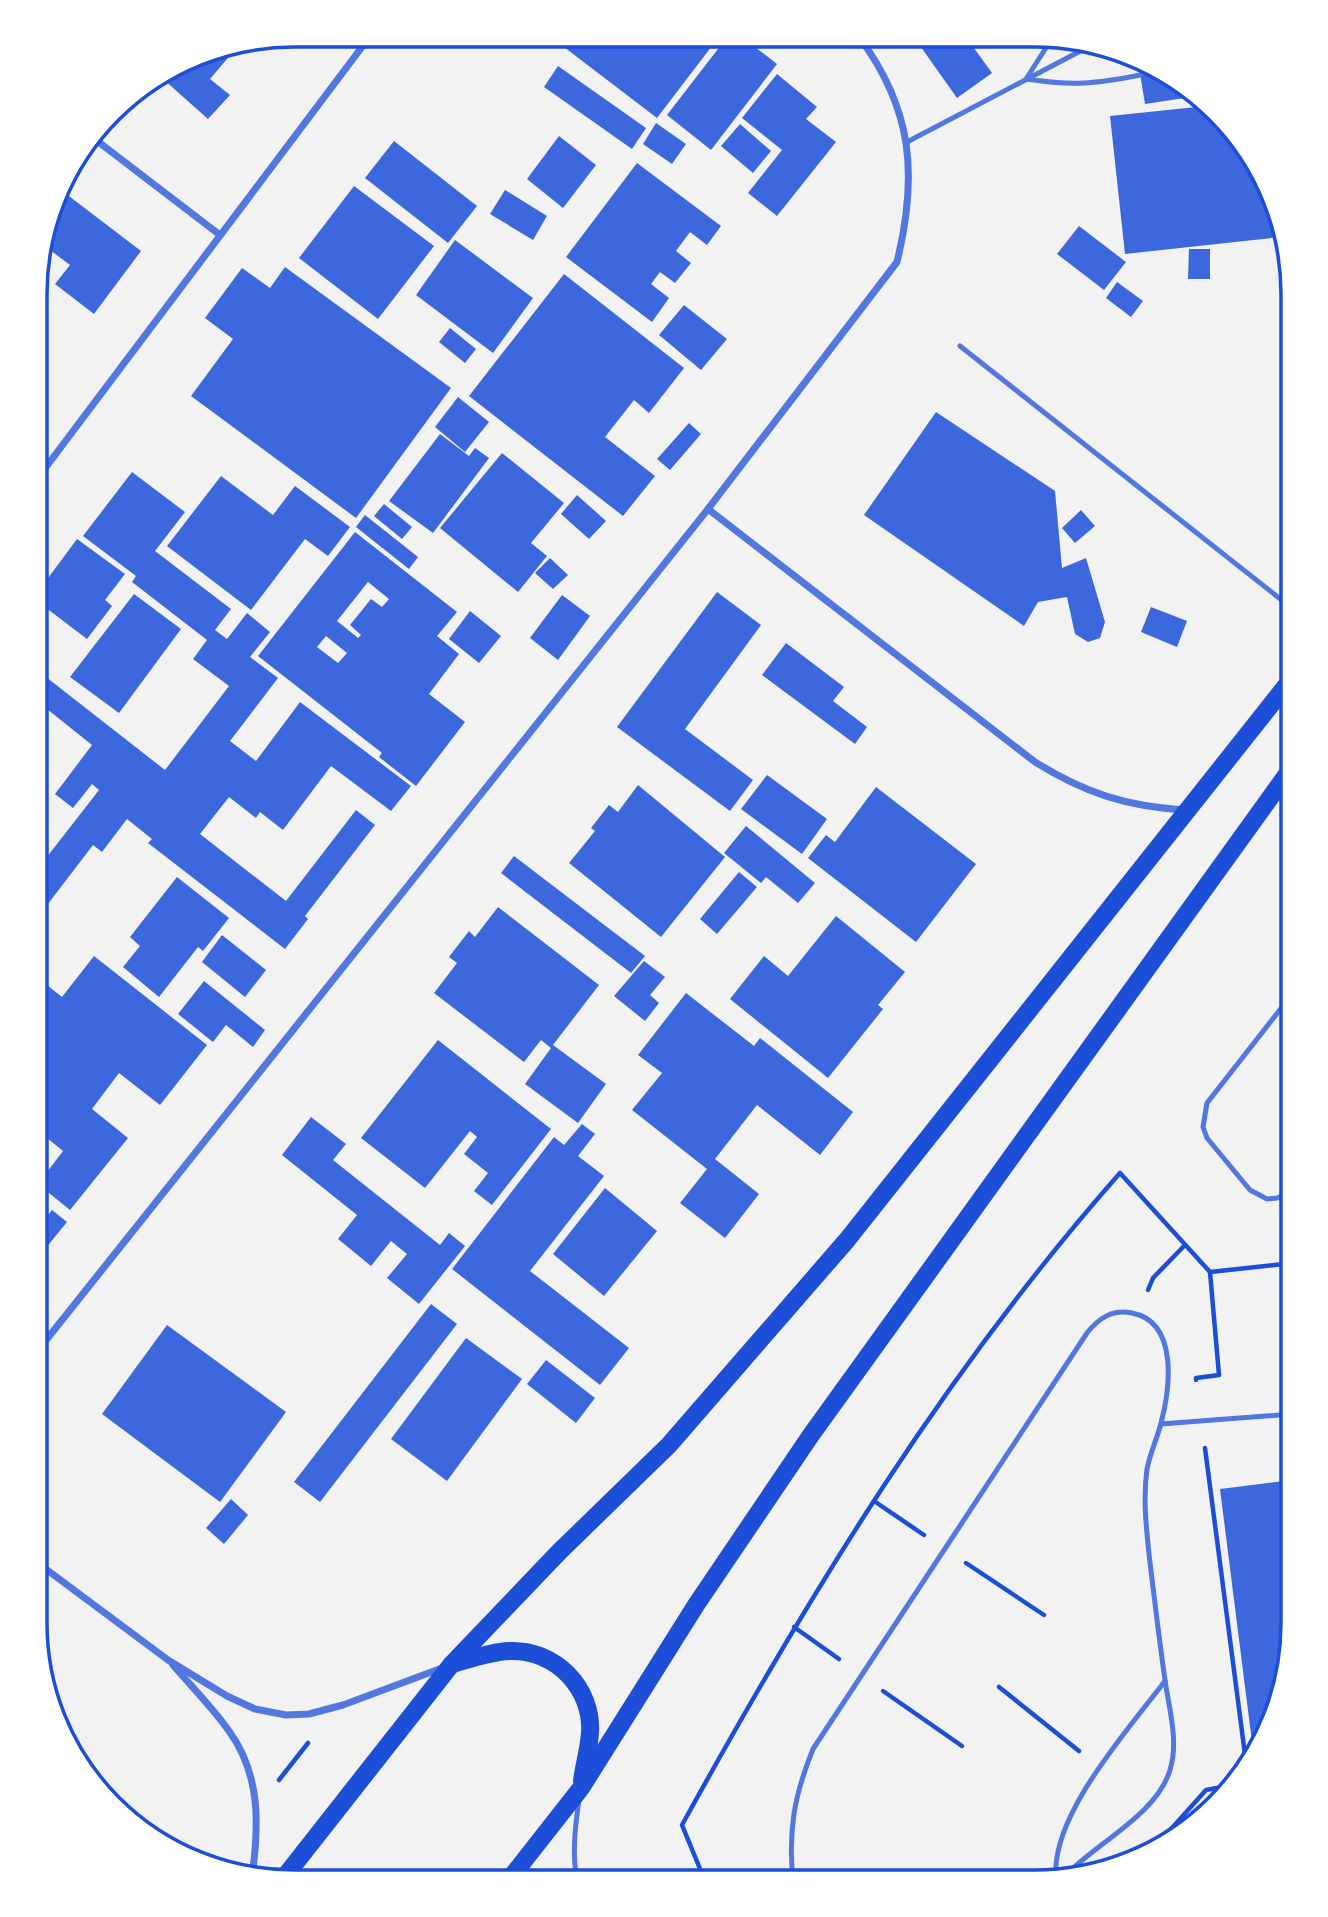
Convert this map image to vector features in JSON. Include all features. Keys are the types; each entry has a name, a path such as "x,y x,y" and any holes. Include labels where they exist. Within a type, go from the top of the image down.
{"main road":[{"path":"290,1870 451,1665 559,1552 669,1445 847,1240 1281,693"},
{"path":"517,1870 580,1788 704,1594 811,1435 1281,782"},
{"path":"451,1665 511,1651 536,1654 559,1665 577,1684 588,1707 590,1732 580,1788"}],"street":[{"path":"47,1340 708,509 897,262 907,223 910,183 907,142 895,102 877,61 867,47"},
{"path":"47,466 361,48"},
{"path":"99,142 220,235"},
{"path":"708,509 1035,762 1070,783 1108,799 1148,808 1189,810"},
{"path":"47,1569 168,1660 227,1696 255,1709 286,1715 309,1714 343,1705 451,1665"},
{"path":"168,1660 230,1732 245,1760 254,1789 258,1819 253,1866"}],"lane":[{"path":"1026,79 1046,48"},
{"path":"907,142 1079,52"},
{"path":"1026,79 1061,85 1096,84 1140,75"},
{"path":"960,346 1281,599"},
{"path":"1272,793 1281,797"},
{"path":"1280,1009 1207,1104 1203,1127 1207,1138 1250,1190 1267,1199 1280,1197"},
{"path":"792,1870 790,1838 793,1807 801,1777 813,1749 1087,1333 1096,1322 1110,1314 1124,1311 1139,1314 1152,1322 1166,1347 1167,1386 1160,1424 1147,1467 1144,1505 1174,1741 1171,1768 1163,1788 1130,1821 1076,1866"},
{"path":"1160,1424 1280,1415"},
{"path":"1057,1869 1068,1817 1100,1768 1165,1681"},
{"path":"575,1870 575,1831 580,1788"}],"path":[{"path":"700,1870 682,1825 750,1701 874,1501 946,1396 1016,1301 1120,1173 1210,1272 1219,1375 1196,1378 1245,1751"},
{"path":"1139,1314 1153,1278 1185,1245"},
{"path":"1210,1272 1280,1264"},
{"path":"254,1789 281,1779 309,1742 309,1714"},
{"path":"1174,1826 1206,1790 1218,1788"}],"building":[{"path":"711,47 657,118 565,48"},
{"path":"719,47 756,47 777,64 711,150 667,115"},
{"path":"921,47 973,47 992,73 957,98"},
{"path":"229,56 210,79 230,95 208,119 167,83 200,66"},
{"path":"558,66 646,128 632,149 544,87"},
{"path":"1140,71 1184,98 1145,104"},
{"path":"777,74 817,107 806,119 836,142 777,216 748,193 782,150 742,118"},
{"path":"1196,107 1220,131 1248,171 1268,215 1274,238 1125,254 1110,116"},
{"path":"656,123 686,144 672,164 643,144"},
{"path":"740,124 771,151 753,173 721,146"},
{"path":"559,136 596,165 563,208 527,179"},
{"path":"394,141 477,206 448,243 365,178"},
{"path":"637,163 721,226 707,245 690,232 676,251 691,263 675,283 660,272 651,284 669,298 652,322 566,257"},
{"path":"354,186 434,246 378,319 299,258"},
{"path":"505,190 547,216 533,240 490,214"},
{"path":"68,195 141,251 94,314 55,284 70,265 51,251"},
{"path":"1079,226 1126,262 1104,290 1057,254"},
{"path":"455,240 533,298 493,353 416,295"},
{"path":"1189,249 1210,249 1210,279 1188,279"},
{"path":"285,267 451,388 356,518 191,396 233,339 205,318 242,268 270,288"},
{"path":"564,274 684,368 649,413 634,400 605,437 655,476 623,516 469,396"},
{"path":"1117,282 1143,301 1131,317 1106,298"},
{"path":"684,305 727,339 701,370 659,335"},
{"path":"450,328 476,349 465,363 439,342"},
{"path":"458,397 489,422 465,452 435,427"},
{"path":"936,412 1055,491 1062,568 1086,558 1105,622 1100,638 1088,642 1075,634 1067,597 1038,602 1024,626 864,515"},
{"path":"689,423 701,434 670,470 657,459"},
{"path":"440,434 469,456 475,448 489,458 433,533 389,501"},
{"path":"502,453 564,503 531,543 547,556 518,592 440,528"},
{"path":"132,472 185,512 155,551 231,609 215,630 227,639 247,613 270,632 250,657 278,678 230,741 256,761 300,702 411,786 391,811 331,766 283,830 260,812 256,818 229,797 200,834 286,901 356,810 375,825 305,916 308,919 285,949 148,843 152,839 127,819 102,852 93,845 47,905 47,857 99,790 92,784 73,808 55,794 92,745 47,709 47,678 165,770 229,686 193,659 207,640 132,582 136,576 83,536"},
{"path":"221,476 273,515 295,486 350,527 328,556 305,539 251,610 167,546"},
{"path":"577,495 606,521 589,539 561,514"},
{"path":"384,504 412,527 402,539 374,516"},
{"path":"1081,510 1095,526 1075,543 1062,528"},
{"path":"365,515 418,557 409,569 356,527"},
{"path":"355,532 457,612 437,636 459,654 429,694 465,722 416,786 379,757 382,753 258,656","holes":["368,582 389,599 382,607 371,599 350,625 361,635 358,638 337,621","326,636 347,653 338,663 317,647"]},
{"path":"77,539 125,574 105,600 112,606 87,639 47,609 47,580"},
{"path":"550,558 568,575 553,589 535,573"},
{"path":"717,592 761,625 685,729 753,780 730,811 617,727"},
{"path":"134,594 181,629 119,713 70,677"},
{"path":"562,595 590,616 558,660 530,638"},
{"path":"1151,607 1187,621 1177,647 1141,632"},
{"path":"470,611 501,636 479,663 449,639"},
{"path":"786,643 844,687 833,701 867,727 855,744 762,675"},
{"path":"767,775 827,819 802,854 741,809"},
{"path":"638,785 725,857 661,937 569,863 595,831 591,828 609,805 618,812"},
{"path":"876,787 976,864 916,942 808,858 826,835 835,842"},
{"path":"746,826 815,883 798,903 766,877 761,883 724,853"},
{"path":"514,856 645,956 631,973 501,873"},
{"path":"739,872 757,887 717,934 700,919"},
{"path":"177,877 229,918 203,951 198,947 159,997 123,967 140,946 130,937"},
{"path":"498,907 599,985 553,1045 606,1084 578,1123 525,1084 551,1048 541,1040 524,1062 434,993 457,963 449,957 469,931 475,937"},
{"path":"836,916 905,972 878,1005 883,1009 828,1078 730,999 764,956 788,976"},
{"path":"222,935 266,970 245,997 202,962"},
{"path":"94,956 207,1045 160,1105 119,1073 92,1109 128,1138 70,1210 47,1191 47,1172 63,1151 47,1138 47,987 62,997"},
{"path":"644,961 665,977 650,995 659,1003 645,1021 614,996"},
{"path":"204,981 265,1030 253,1047 226,1025 213,1042 178,1014"},
{"path":"686,993 754,1046 760,1038 853,1112 820,1155 757,1105 715,1159 759,1194 725,1238 680,1203 707,1169 632,1110 662,1073 638,1055"},
{"path":"438,1040 551,1129 492,1205 474,1191 488,1173 464,1154 477,1137 470,1131 425,1188 361,1138"},
{"path":"311,1117 346,1144 333,1160 440,1245 449,1233 465,1246 419,1304 387,1278 407,1254 391,1241 371,1266 338,1239 357,1215 282,1155"},
{"path":"582,1124 595,1134 578,1156 604,1176 530,1271 629,1348 600,1385 452,1269 554,1137 564,1145"},
{"path":"605,1188 657,1231 604,1296 553,1254"},
{"path":"52,1210 67,1222 47,1247 47,1216"},
{"path":"431,1304 457,1324 320,1502 294,1482"},
{"path":"167,1325 286,1412 220,1502 102,1414"},
{"path":"466,1338 522,1379 447,1481 391,1439"},
{"path":"546,1360 595,1398 576,1423 527,1384"},
{"path":"1280,1481 1279,1655 1268,1702 1252,1739 1220,1489"},
{"path":"231,1499 248,1515 224,1544 206,1528"}]}
